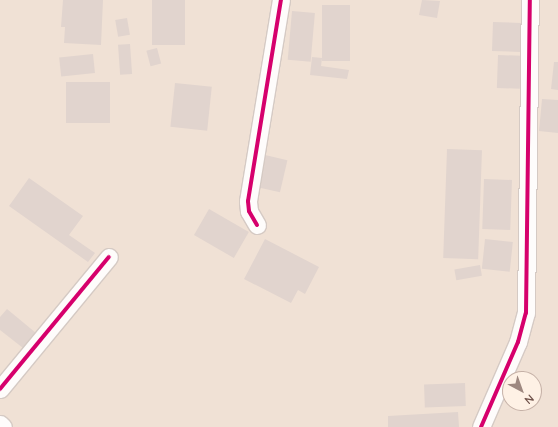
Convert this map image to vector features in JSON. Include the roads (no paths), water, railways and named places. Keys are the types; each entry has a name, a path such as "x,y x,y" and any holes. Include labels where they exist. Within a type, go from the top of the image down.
{"street":[{"path":"257,225 249,211 248,201 281,0"},
{"path":"480,427 518,342 526,313 530,0"},
{"path":"0,389 109,257"},
{"path":"0,424 3,427"}]}
